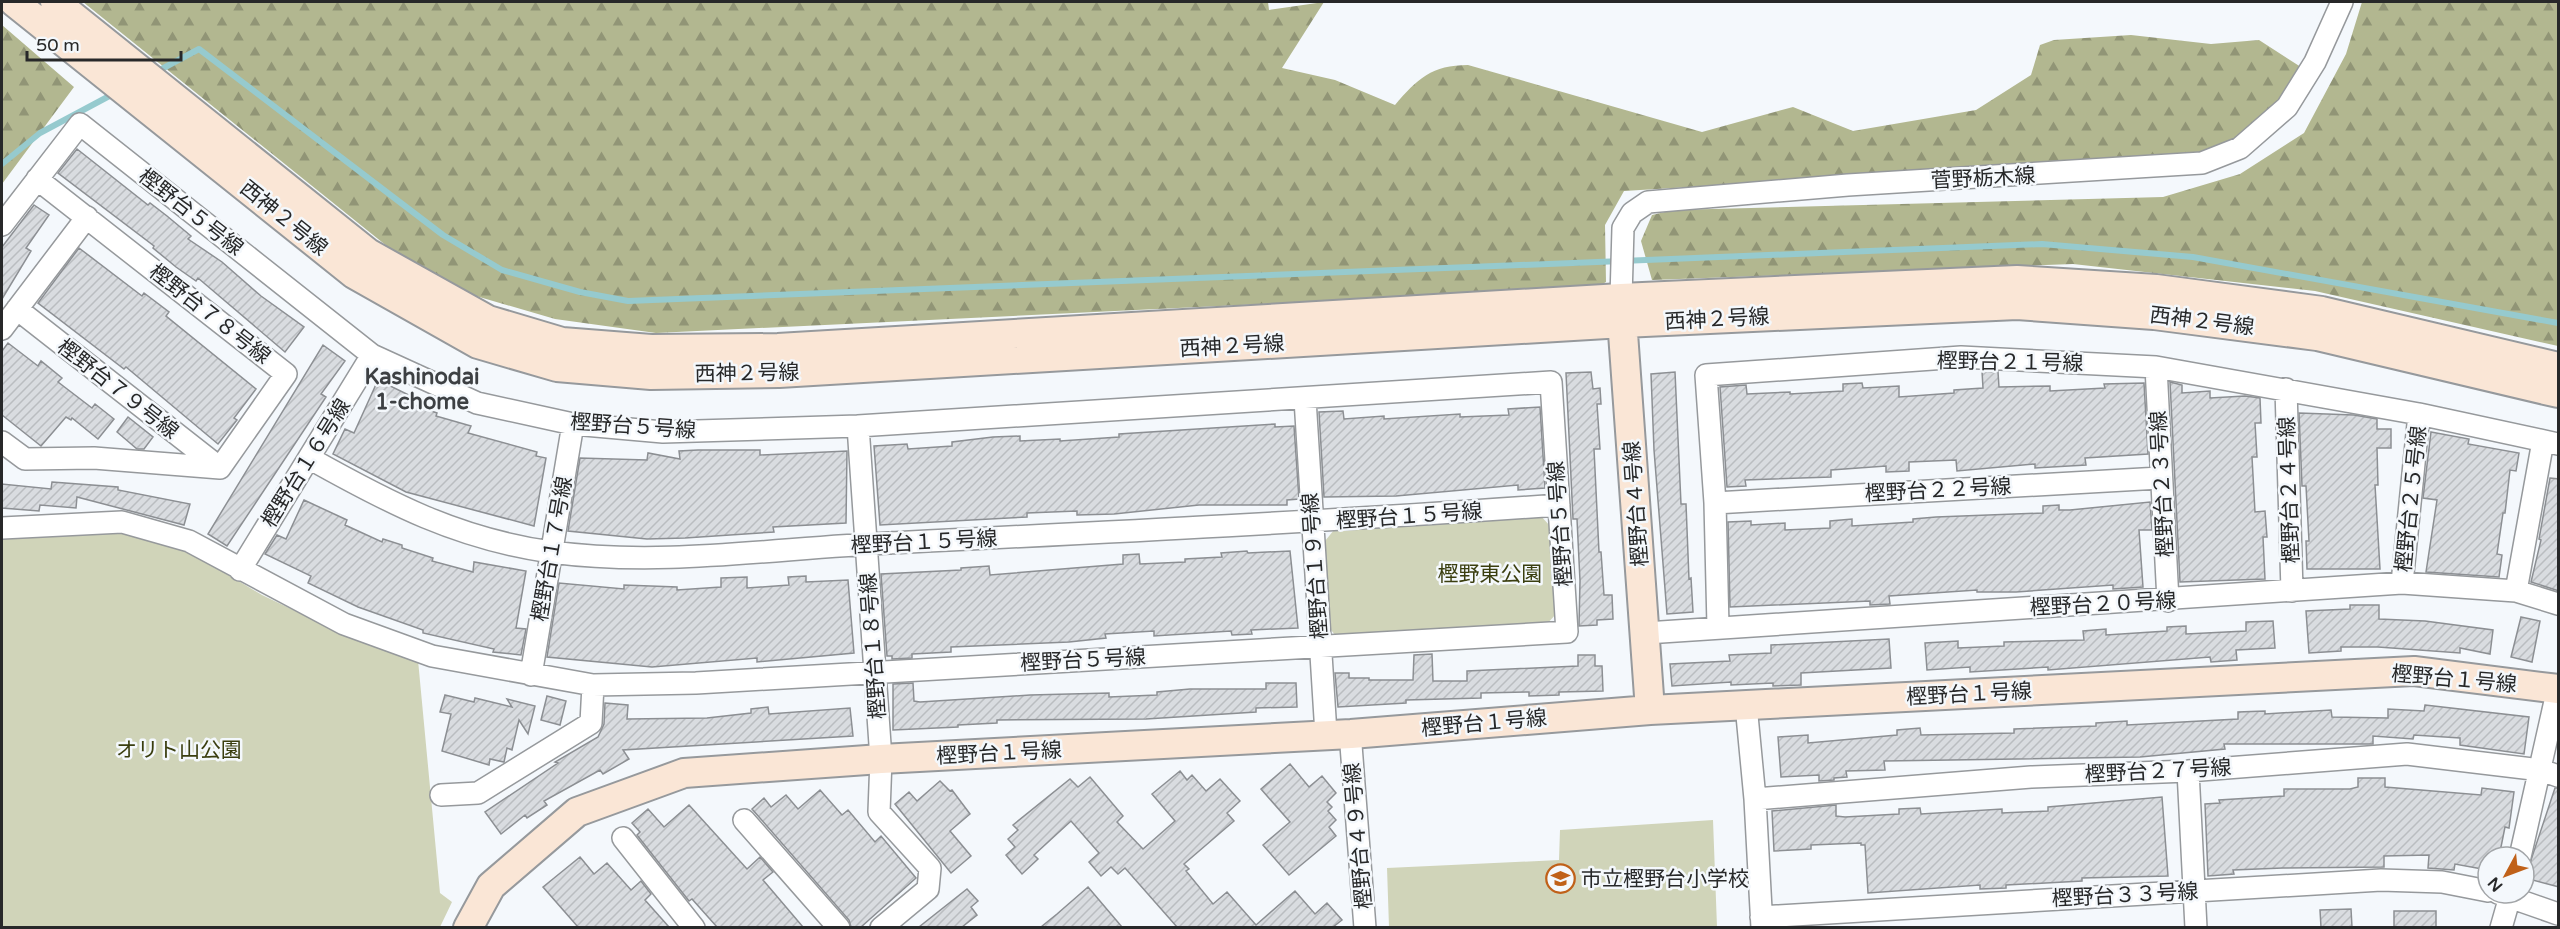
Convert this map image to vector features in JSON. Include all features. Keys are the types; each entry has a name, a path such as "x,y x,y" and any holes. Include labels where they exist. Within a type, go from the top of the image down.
{"street":[{"name":"西神２号線","path":"14,2 354,274 478,344 557,367 651,375 779,373 1622,299 2017,305 2142,314 2317,336 2559,393"},
{"name":"西神２号線","path":"55,2 368,253 488,320 562,342 651,349 778,348 1622,299 2017,280 2156,289 2322,310 2559,367"},
{"name":"菅野栃木線","path":"1622,299 1623,228 1632,213 1648,201 1848,185 2202,163 2240,148 2287,107 2315,63 2342,2"},
{"name":"樫野台５号線","path":"2,528 122,522 189,541 344,624 432,656 593,685 696,683 1568,632 1551,382 858,426 663,432 573,424 477,403 372,356 80,124 37,179"},
{"name":"樫野台７８号線","path":"37,179 286,374 220,468"},
{"path":"2,225 37,179"},
{"path":"2,329 87,217"},
{"name":"樫野台４号線","path":"1622,299 1650,710"},
{"name":"樫野台７９号線","path":"17,309 220,468"},
{"name":"樫野台１６号線","path":"240,570 372,356"},
{"name":"樫野台２１号線","path":"1718,627 1715,503 1706,375 1961,357 2156,367 2419,414 2551,443"},
{"name":"樫野台２３号線","path":"2156,367 2168,601"},
{"name":"樫野台２４号線","path":"2286,389 2292,591"},
{"name":"樫野台１９号線","path":"1305,399 1320,647 1339,740"},
{"name":"樫野台２５号線","path":"2402,583 2419,414"},
{"name":"樫野台１７号線","path":"531,675 573,424"},
{"name":"樫野台１８号線","path":"858,426 881,759 879,812 930,868 928,889 881,927"},
{"path":"2,442 25,459 94,458 220,468"},
{"path":"2516,591 2551,443"},
{"name":"樫野台１５号線","path":"309,458 391,504 469,535 552,552 678,559 866,544 1312,523 1559,505"},
{"name":"樫野台２２号線","path":"1715,503 2160,478"},
{"name":"樫野台２０号線","path":"1646,633 2168,601 2402,583 2516,591 2559,604"},
{"name":"樫野台１号線","path":"468,927 491,886 577,812 684,774 881,759 1339,740 1650,710 2414,671 2558,688"},
{"path":"441,795 478,793 591,723 593,685"},
{"path":"2524,845 2550,773 2558,688"},
{"path":"1746,705 1755,799 1762,922"},
{"name":"樫野台４９号線","path":"1339,740 1365,927"},
{"name":"樫野台２７号線","path":"1755,799 2031,777 2188,771 2407,754 2550,773"},
{"path":"2188,771 2196,927"},
{"path":"744,820 839,927"},
{"path":"623,838 694,927"},
{"name":"樫野台３３号線","path":"1762,922 2381,880 2442,882 2476,889"},
{"path":"2501,927 2504,905"},
{"path":"2535,905 2559,914"}],"green space":[{"path":"83,2 1268,2 1269,10 1324,2 1282,68 1335,80 1395,105 1426,75 1444,68 1468,65 1702,132 1793,107 1853,131 1976,110 2031,75 2040,45 2054,40 2131,35 2211,44 2259,40 2304,69 2282,100 2238,141 2200,156 1624,191 1605,225 1606,282 1595,288 656,333 555,319 476,296 398,255"},
{"path":"2362,2 2558,2 2558,346 2315,291 2073,264 1652,280 1641,241 1652,215 1673,210 2163,197 2240,174 2304,133 2346,54"},
{"path":"2,25 74,87 2,184"},
{"name":"樫野東公園","path":"1540,515 1550,526 1557,613 1545,626 1336,636 1331,630 1325,541 1334,530"},
{"name":"オリト山公園","path":"121,533 192,553 262,595 337,631 418,660 440,893 452,902 440,927 2,927 2,539"},
{"name":"市立樫野台小学校","path":"1713,820 1717,927 1389,927 1387,868 1559,860 1560,830"}],"building":[{"path":"77,149 148,205 150,203 167,216 191,236 188,239 222,262 261,296 304,327 285,352 198,278 196,281 176,267 153,248 154,246 58,173"},
{"path":"34,205 49,215 26,248 31,251 2,299 2,247"},
{"path":"79,248 142,296 144,293 169,312 166,316 256,389 234,418 237,420 218,444 126,367 124,369 38,303"},
{"path":"8,343 38,366 41,361 62,378 58,382 92,408 95,404 114,419 98,439 72,418 71,420 66,417 41,446 2,415 2,351"},
{"path":"323,345 345,361 321,394 326,397 227,546 208,534"},
{"path":"1982,371 1998,372 1999,387 2050,386 2050,391 2105,388 2104,384 2144,383 2148,454 2085,458 2086,465 2035,468 2035,464 1957,471 1956,460 1909,462 1909,471 1886,472 1886,466 1831,470 1831,477 1745,480 1746,486 1727,487 1720,387 1746,385 1747,394 1790,392 1790,394 1843,391 1843,384 1862,383 1863,388 1899,386 1899,397 1954,393 1954,390 1983,388"},
{"path":"1591,372 1593,389 1600,388 1601,404 1597,404 1600,449 1594,449 1599,552 1601,552 1604,595 1612,595 1613,619 1597,620 1597,625 1579,626 1580,581 1577,519 1573,519 1566,373"},
{"path":"1675,372 1681,504 1686,504 1689,579 1691,578 1693,612 1667,614 1654,450 1651,374"},
{"path":"378,380 415,398 412,404 437,413 436,416 471,426 468,433 537,452 536,456 546,458 534,526 406,492 333,454 345,429 354,433"},
{"path":"2170,382 2182,385 2182,393 2210,391 2210,398 2245,396 2260,398 2261,423 2255,423 2257,457 2252,457 2255,512 2265,511 2267,537 2263,537 2265,579 2180,582"},
{"path":"1540,407 1545,488 1518,490 1518,485 1396,496 1324,497 1319,412 1343,411 1344,419 1384,416 1384,419 1460,414 1460,417 1509,415 1508,409"},
{"path":"2299,413 2354,415 2377,419 2377,429 2391,429 2391,448 2377,448 2378,485 2375,485 2380,569 2307,569 2306,541 2309,541 2306,486 2302,486"},
{"path":"128,417 153,437 144,449 137,449 117,432"},
{"path":"1275,424 1275,427 1294,426 1299,499 1287,500 1287,505 1199,505 1114,514 1077,515 1077,511 1027,513 1027,517 880,525 874,446 907,444 908,449 952,446 952,442 1020,436 1020,441 1060,439 1060,441 1119,437 1119,434"},
{"path":"2431,432 2469,439 2468,444 2519,453 2516,471 2510,470 2505,513 2503,513 2497,554 2502,555 2499,577 2426,572 2437,500 2423,498"},
{"path":"760,450 760,455 847,451 846,523 773,527 774,532 685,538 647,539 568,531 580,458 647,460 648,453 680,459 679,451"},
{"path":"2550,478 2559,479 2559,591 2531,582 2541,540 2539,539"},
{"path":"52,482 118,487 118,490 190,504 184,525 77,497 76,508 40,505 39,511 2,508 2,484 51,489"},
{"path":"304,500 347,520 345,525 382,542 383,539 402,545 402,548 433,558 432,561 473,572 474,562 526,571 516,628 526,629 521,655 493,652 494,649 423,633 423,630 358,607 308,583 311,576 265,554 277,535 286,539"},
{"path":"2150,502 2152,530 2139,530 2143,587 2113,589 2113,585 2016,592 1977,592 1977,590 1889,596 1890,604 1870,605 1870,601 1730,607 1728,522 1751,521 1751,525 1785,523 1785,530 1830,528 1830,521 1852,519 1852,526 1913,522 1913,519 1936,517 2043,513 2043,506 2059,505 2059,510 2070,510"},
{"path":"1247,551 1248,553 1290,551 1298,628 1251,630 1252,634 1232,635 1231,631 1154,636 1154,631 1105,634 1106,638 1069,642 951,647 951,652 912,654 912,658 892,659 892,656 887,656 881,574 961,570 961,568 989,566 990,575 1123,564 1123,555 1139,554 1140,564 1185,562 1185,559 1222,557 1221,553"},
{"path":"806,576 806,582 848,580 854,653 757,662 757,658 652,667 547,657 559,583 624,589 624,585 677,587 677,590 721,587 721,578 747,577 747,588 789,585 788,577"},
{"path":"2350,605 2379,605 2379,619 2425,621 2493,630 2490,654 2460,648 2460,653 2378,647 2341,647 2341,651 2309,653 2306,611 2350,609"},
{"path":"2521,617 2540,621 2532,662 2511,657"},
{"path":"2273,621 2275,648 2236,650 2237,660 2211,662 2210,657 2048,670 2048,667 1970,672 1970,667 1927,670 1925,643 1958,641 1958,648 2004,646 2004,642 2084,640 2083,631 2106,629 2106,635 2167,631 2167,627 2186,626 2186,634 2246,631 2246,622"},
{"path":"1889,639 1891,668 1801,673 1801,685 1773,686 1773,683 1731,685 1731,682 1672,686 1670,664 1730,661 1729,655 1771,653 1771,645"},
{"path":"1432,654 1433,681 1467,681 1467,671 1578,666 1578,655 1595,655 1595,666 1602,666 1603,691 1559,692 1559,695 1529,696 1529,692 1481,693 1481,698 1406,700 1406,703 1338,707 1335,673 1349,673 1349,678 1369,678 1369,680 1413,680 1414,655"},
{"path":"913,683 914,701 920,702 1030,695 1109,693 1109,697 1157,695 1157,692 1190,689 1266,689 1266,683 1296,683 1297,707 1256,708 1256,712 1146,719 997,720 997,723 958,725 958,727 893,730 893,684"},
{"path":"445,695 474,702 475,698 512,707 507,699 535,706 528,734 519,720 512,750 507,748 504,762 490,759 489,765 442,751 451,714 440,712"},
{"path":"547,696 566,701 560,725 541,720"},
{"path":"605,703 628,705 627,719 707,718 751,713 751,709 768,707 769,714 850,708 853,736 623,750 629,759 603,774 600,770 544,801 547,805 527,818 525,815 501,834 485,812 558,763 555,762 598,737 604,724"},
{"path":"2425,705 2529,717 2524,754 2460,745 2460,738 2414,735 2413,739 2373,736 2373,744 2224,744 2225,749 2140,757 1884,761 1885,770 1846,771 1847,777 1834,778 1834,780 1819,781 1819,775 1781,777 1778,737 1808,735 1808,743 1897,735 1897,730 1920,728 1921,735 2014,733 2014,729 2096,726 2096,723 2127,721 2127,725 2238,719 2238,712 2265,711 2265,714 2331,710 2332,717 2388,718 2388,709 2424,711"},
{"path":"1290,764 1309,787 1322,776 1336,793 1327,802 1332,807 1328,811 1336,820 1329,827 1336,836 1289,875 1263,845 1290,822 1261,789"},
{"path":"1180,771 1187,780 1192,775 1206,791 1220,779 1240,801 1227,813 1234,821 1184,864 1189,869 1186,871 1213,904 1227,892 1256,925 1295,891 1315,914 1327,903 1342,920 1333,927 1177,927 1125,868 1118,874 1111,867 1101,876 1089,862 1099,853 1071,821 1034,855 1038,859 1022,874 1006,855 1015,847 1008,839 1018,830 1013,825 1070,779 1078,787 1090,777 1123,816 1117,822 1143,849 1175,821 1152,794"},
{"path":"2358,778 2385,778 2385,787 2481,795 2482,788 2514,792 2509,828 2505,827 2501,845 2476,845 2476,868 2455,864 2454,870 2428,868 2429,855 2384,856 2384,867 2233,870 2234,874 2208,876 2205,804 2220,803 2219,800 2284,796 2284,789 2358,787"},
{"path":"940,781 950,791 952,790 970,814 950,831 971,856 951,873 895,804 909,792 917,801"},
{"path":"2555,788 2559,788 2559,887 2536,881 2536,845"},
{"path":"820,790 842,815 848,810 875,842 881,836 916,878 861,927 851,927 849,920 752,809 764,798 771,807 786,795 798,809"},
{"path":"2162,797 2168,876 2082,878 2082,881 2006,885 2006,888 1980,889 1980,885 1868,893 1865,845 1861,843 1811,845 1811,849 1774,851 1772,811 1836,805 1836,816 1845,817 1899,814 1899,809 1920,808 1921,814 2002,809 2002,813 2048,811 2048,807"},
{"path":"689,805 747,869 760,857 773,872 763,880 803,927 717,927 692,899 689,901 637,835 640,832 632,823 648,809 664,827"},
{"path":"580,857 594,874 607,863 631,890 641,881 651,894 645,900 669,927 578,927 543,887"},
{"path":"1088,887 1122,927 1041,927 1057,914"},
{"path":"967,889 978,901 971,907 977,915 962,927 919,927"},
{"path":"2351,909 2352,927 2321,927 2320,910"},
{"path":"2394,911 2436,911 2436,927 2394,927"}],"waterway":[{"path":"156,72 199,49 443,235 502,270 580,292 628,301 2042,244 2193,257 2558,323"},
{"path":"2,164 40,133 115,93"}],"place":[{"name":"市立樫野台小学校","path":"1560,879"}],"district":[{"name":"Kashinodai 1-chome","path":"422,388"}]}
